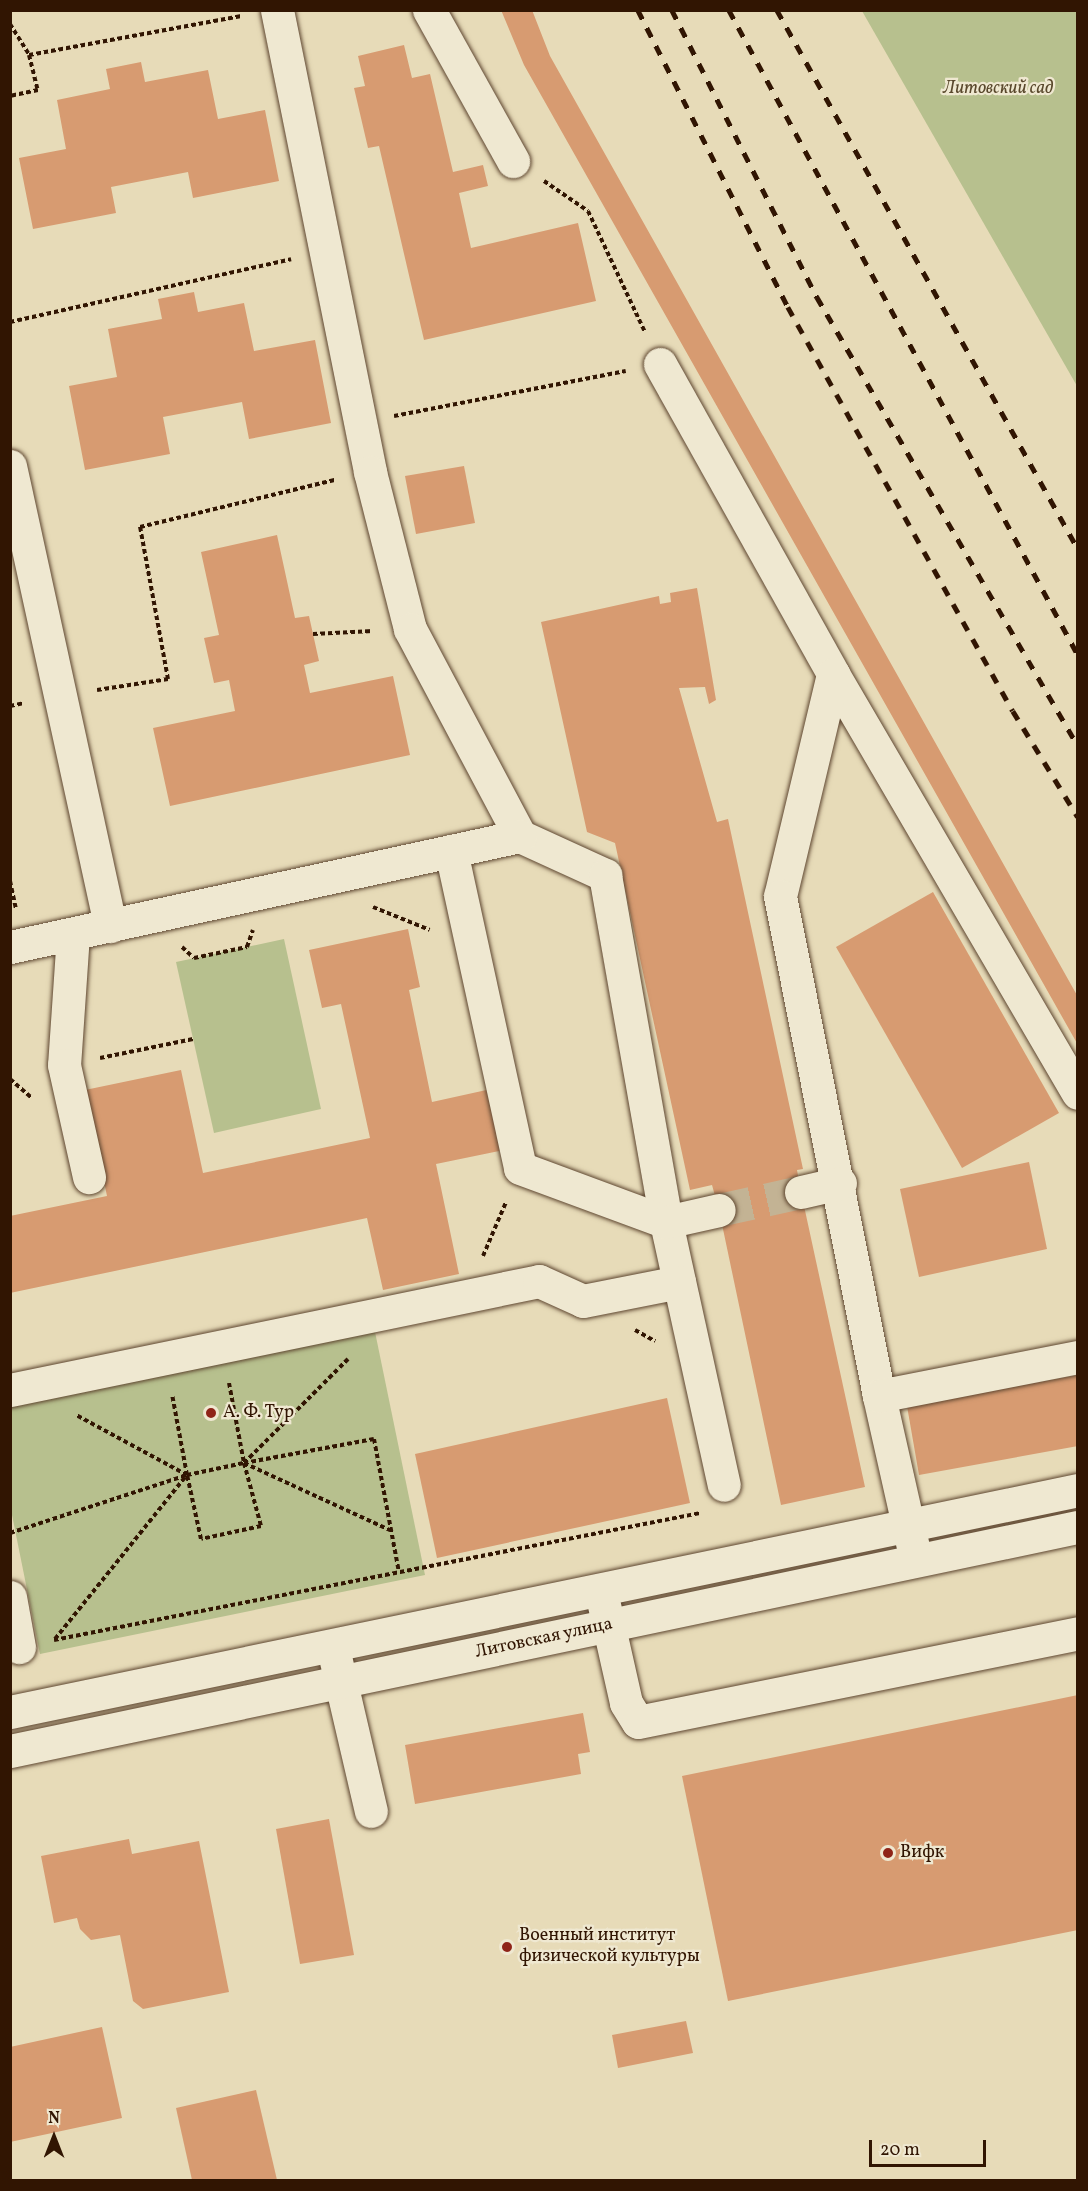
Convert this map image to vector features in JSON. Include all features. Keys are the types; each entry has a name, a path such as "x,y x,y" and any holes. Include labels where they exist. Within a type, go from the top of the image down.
{"street":[{"path":"429,10 513,161"},
{"path":"261,13 323,252 362,422 370,472 410,629 520,836"},
{"path":"660,364 833,674 1077,1093"},
{"path":"10,466 110,926"},
{"path":"833,674 780,896 840,1183 879,1396 916,1561"},
{"path":"10,947 520,836 605,875 666,1222 698,1364 716,1498"},
{"path":"452,851 520,1168 666,1222 719,1210"},
{"path":"73,934 64,1065 89,1177"},
{"path":"801,1192 840,1183"},
{"path":"18,1389 538,1281 583,1301 679,1282"},
{"path":"879,1396 1077,1357"},
{"path":"10,1712 1077,1490"},
{"name":"Литовская улица","path":"10,1751 1077,1527"},
{"path":"600,1588 626,1702 638,1722 1077,1633"},
{"path":"10,1597 19,1647"},
{"path":"333,1644 371,1811"},
{"path":"175,1677 185,1714"}],"path":[{"path":"29,55 261,13"},
{"path":"10,24 29,55 38,90 10,96"},
{"path":"362,422 660,364 588,211 513,161"},
{"path":"10,322 323,252"},
{"path":"60,696 168,679 140,527 370,472"},
{"path":"313,634 410,629"},
{"path":"365,904 472,948"},
{"path":"64,1065 193,1039"},
{"path":"465,1297 520,1168"},
{"path":"583,1301 698,1364"},
{"path":"165,1359 201,1539 261,1526 244,1463 223,1347"},
{"path":"244,1463 353,1353"},
{"path":"18,1389 187,1475"},
{"path":"10,1533 187,1475 374,1439 399,1572"},
{"path":"244,1463 391,1531"},
{"path":"54,1640 187,1475"},
{"path":"19,1647 399,1572 716,1498"}],"green space":[{"name":"Литовский сад","path":"862,11 1077,11 1077,386"},
{"path":"284,939 321,1109 214,1133 176,962"},
{"path":"374,1327 425,1575 40,1654 11,1510 10,1401"}],"building":[{"path":"501,10 532,10 550,56 1078,997 1078,1045 524,65"},
{"path":"404,45 412,78 430,74 453,172 483,165 488,186 459,193 471,248 578,223 596,301 424,340 379,146 368,148 354,88 365,86 358,56"},
{"path":"141,62 145,82 208,70 218,119 265,110 279,181 193,198 188,172 111,187 116,213 33,229 19,158 66,149 57,100 110,89 106,69"},
{"path":"194,292 198,312 244,303 254,351 315,340 331,423 249,439 242,402 163,417 170,454 85,470 69,386 117,377 108,329 162,319 158,299"},
{"path":"464,466 475,523 416,534 405,476"},
{"path":"277,535 295,618 309,616 319,661 304,665 310,693 393,676 410,755 170,806 153,728 235,711 229,680 214,683 204,638 219,635 201,552"},
{"path":"697,588 716,700 709,704 705,687 679,688 717,822 728,819 803,1169 797,1170 801,1192 865,1487 781,1505 719,1210 712,1185 690,1190 615,843 587,832 541,622 659,596 660,604 671,602 670,593"},
{"path":"933,892 1059,1113 962,1168 836,947"},
{"path":"408,929 420,987 409,990 432,1102 491,1089 504,1150 436,1164 459,1274 383,1290 367,1218 10,1293 10,1216 107,1196 85,1090 181,1070 203,1173 370,1138 341,1004 322,1008 309,950"},
{"path":"1029,1162 1047,1249 919,1277 900,1189"},
{"path":"1078,1375 1078,1446 919,1475 907,1406"},
{"path":"667,1398 690,1503 437,1558 415,1454"},
{"name":"Вифк","path":"1078,1695 1078,1930 728,2001 682,1776"},
{"path":"583,1713 590,1752 578,1754 581,1774 415,1804 405,1745"},
{"path":"329,1819 354,1955 300,1964 276,1829"},
{"path":"129,1839 132,1854 199,1841 229,1992 143,2009 133,2001 120,1935 91,1940 80,1929 77,1918 54,1923 41,1856"},
{"path":"686,2021 693,2053 618,2068 612,2035"},
{"path":"102,2027 122,2118 10,2142 10,2047"},
{"path":"256,2090 277,2180 192,2180 176,2108"}],"tunnel":[{"path":"719,1210 801,1192"}],"railway":[{"path":"638,10 788,307 1013,711 1078,817"},
{"path":"672,10 817,297 1078,746"},
{"path":"729,10 1078,655"},
{"path":"777,10 1078,549"}],"place":[{"name":"А. Ф. Тур","path":"211,1413"},
{"name":"Вифк","path":"888,1853"},
{"name":"Военный институт физической культуры","path":"507,1947"}]}
